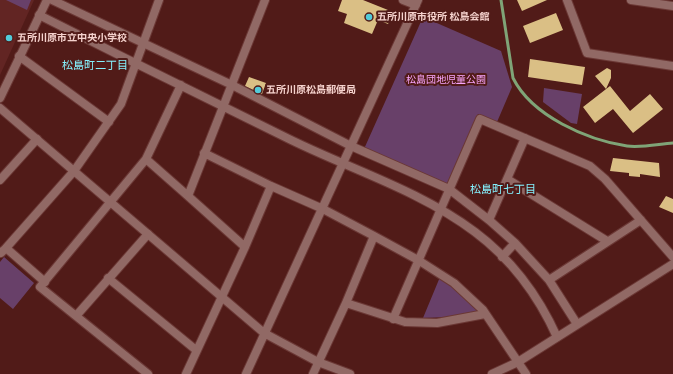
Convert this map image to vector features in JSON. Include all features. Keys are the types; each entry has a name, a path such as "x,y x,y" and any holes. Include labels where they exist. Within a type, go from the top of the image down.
{"street":[{"path":"0,98 47,0"},
{"path":"52,0 232,86 351,146 449,189 489,220 515,243 549,280 577,324"},
{"path":"45,282 3,250 74,171 121,104 159,0"},
{"path":"188,196 265,0"},
{"path":"246,374 344,164 417,2 403,0"},
{"path":"566,0 587,53 673,66"},
{"path":"631,0 673,6"},
{"path":"39,16 224,106 284,137 440,210 476,233 502,257 530,289 549,319 557,337"},
{"path":"19,56 109,122"},
{"path":"148,374 40,287 146,159 181,85"},
{"path":"0,108 264,333 318,362 350,374"},
{"path":"393,319 480,120 590,166 605,179 673,257"},
{"path":"489,220 525,138"},
{"path":"1,176 37,139"},
{"path":"204,153 271,186 323,209 418,260 454,283 483,310 526,374"},
{"path":"146,159 245,247"},
{"path":"507,179 607,241"},
{"path":"186,374 245,247 271,186"},
{"path":"549,280 641,220"},
{"path":"76,316 148,234"},
{"path":"313,374 346,303 374,236"},
{"path":"502,257 515,243"},
{"path":"492,374 518,362 673,264"},
{"path":"108,278 196,350"},
{"path":"346,303 393,319 437,323 485,314"}],"shaded area":[{"name":"五所川原市立中央小学校","path":"0,0 34,0 0,75"}],"green space":[{"path":"6,0 31,0 27,10"},
{"name":"松島団地児童公園","path":"423,17 501,51 512,87 497,122 478,114 447,184 364,149"},
{"path":"544,88 582,94 577,124 571,123 543,102"},
{"path":"4,257 34,283 13,309 0,298 0,262"},
{"path":"440,277 479,308 479,312 448,317 423,318"}],"building":[{"name":"五所川原市役所 松島会館","path":"342,0 363,0 393,12 388,24 378,20 372,34 344,23 347,14 338,11"},
{"path":"517,0 547,0 522,11"},
{"path":"556,13 563,30 530,43 523,26"},
{"path":"530,59 585,67 582,85 528,77"},
{"path":"607,68 611,70 611,78 606,89 595,76"},
{"path":"249,77 266,83 262,94 245,86"},
{"path":"610,86 630,111 650,94 663,109 633,133 613,109 595,123 583,107"},
{"path":"613,158 659,163 660,177 640,174 640,177 629,176 629,173 610,171"},
{"path":"666,196 673,199 673,213 659,207"}],"waterway":[{"path":"501,0 513,78 522,92 533,104 562,124 578,132 611,143 638,147 673,143"}],"place":[{"name":"五所川原市役所 松島会館","path":"369,17"},
{"name":"五所川原市立中央小学校","path":"9,38"},
{"name":"五所川原松島郵便局","path":"258,90"}],"district":[{"name":"松島町二丁目","path":"95,66"},
{"name":"松島町七丁目","path":"503,190"}]}
